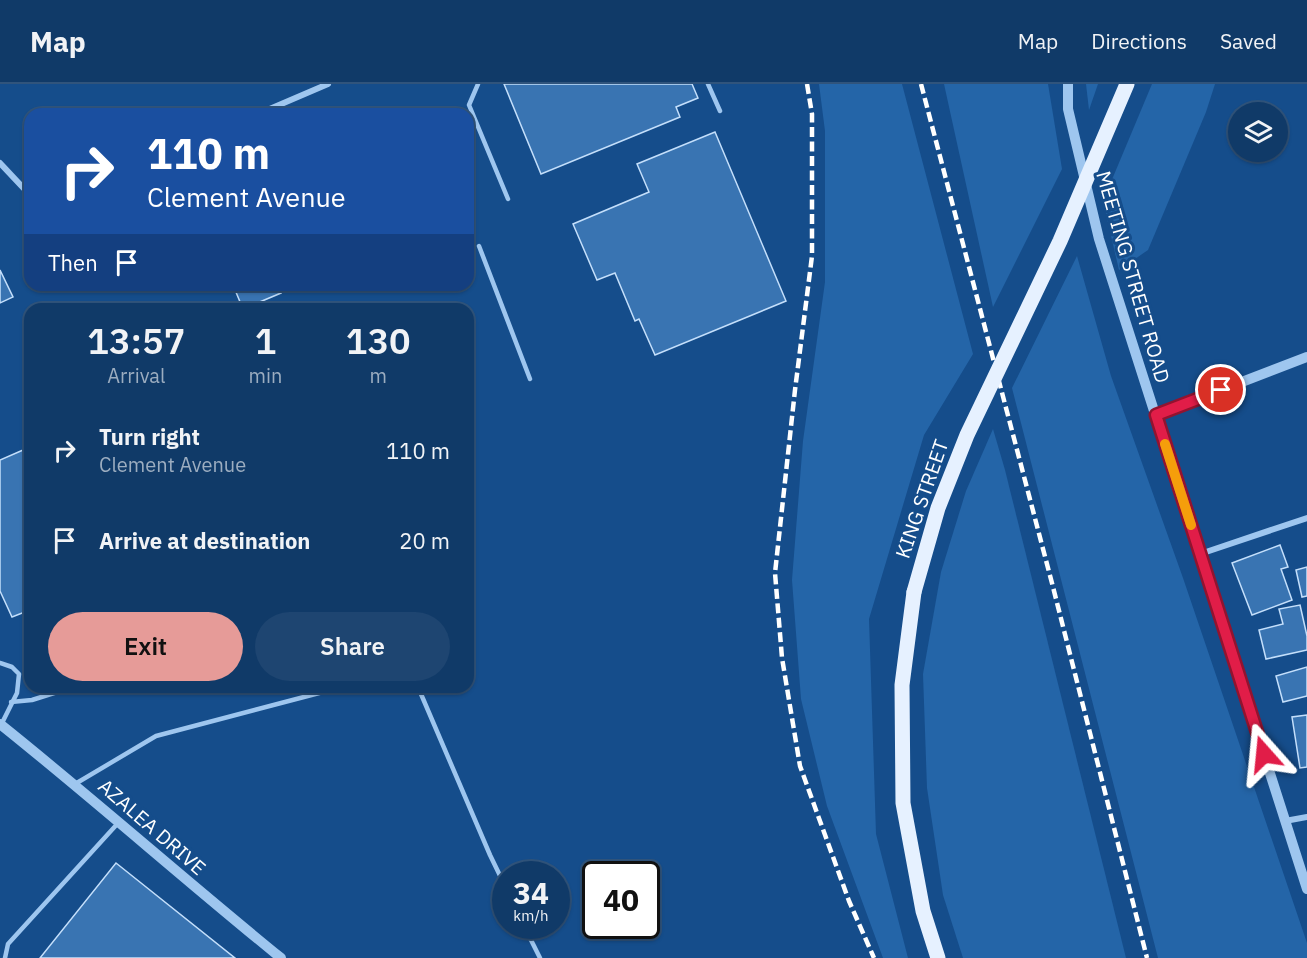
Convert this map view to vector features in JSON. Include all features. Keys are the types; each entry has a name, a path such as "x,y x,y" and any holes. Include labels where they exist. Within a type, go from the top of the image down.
{"main road":[{"name":"KING STREET","path":"938,958 923,911 903,803 902,685 914,592 938,508 967,435 1060,241 1127,84"}],"street":[{"path":"272,108 327,84"},
{"name":"MEETING STREET ROAD","path":"1068,84 1068,109 1099,239 1307,889"},
{"path":"0,163 24,189"},
{"path":"1156,415 1307,357"},
{"path":"1200,554 1307,518"},
{"name":"AZALEA DRIVE","path":"1,724 281,958"},
{"path":"1285,821 1307,817"}],"lane":[{"path":"470,108 469,105 478,84"},
{"path":"708,84 720,111"},
{"path":"474,117 508,199"},
{"path":"479,246 530,379"},
{"path":"0,663 12,667 19,674 17,693 1,724"},
{"path":"11,702 52,693"},
{"path":"75,784 156,736 319,693"},
{"path":"421,693 493,861"},
{"path":"5,958 8,944 119,822"},
{"path":"530,939 540,958"}],"shaded area":[{"path":"819,84 902,84 973,354 924,435 869,619 876,834 908,958 883,958 827,806 801,699 792,580 803,441 825,282 825,131"},
{"path":"944,84 1048,84 1062,169 993,307"},
{"path":"1086,84 1098,84 1089,110"},
{"path":"1152,84 1215,84 1206,112 1148,250 1119,270 1103,201"},
{"path":"1077,256 1111,376 1183,578 1307,943 1307,958 1158,958 1012,388"},
{"path":"993,429 1126,958 963,958 943,895 927,788 923,674 941,572 966,491"}],"building":[{"path":"504,84 692,84 698,98 676,107 680,117 541,174"},
{"path":"715,132 786,301 655,355 639,319 635,321 615,273 597,280 573,224 649,192 637,164"},
{"path":"0,270 13,297 0,303"},
{"path":"236,291 280,291 281,293 257,303 240,303"},
{"path":"24,450 24,612 12,617 0,591 0,460"},
{"path":"1280,545 1288,567 1281,569 1292,600 1252,615 1232,563"},
{"path":"1307,567 1307,596 1302,597 1296,570"},
{"path":"1300,605 1307,636 1307,650 1266,659 1259,630 1283,624 1279,609"},
{"path":"1307,667 1307,696 1283,702 1276,676"},
{"path":"1307,715 1307,767 1300,768 1292,717"},
{"path":"116,863 235,958 40,958"}],"railway":[{"path":"807,84 812,114 812,256 775,573 782,658 800,766 849,901 874,958"},
{"path":"921,84 1053,587 1147,958"}],"slow traffic":[{"path":"1165,444 1191,525"}],"route":[{"path":"1221,390 1156,415 1264,754"}]}
